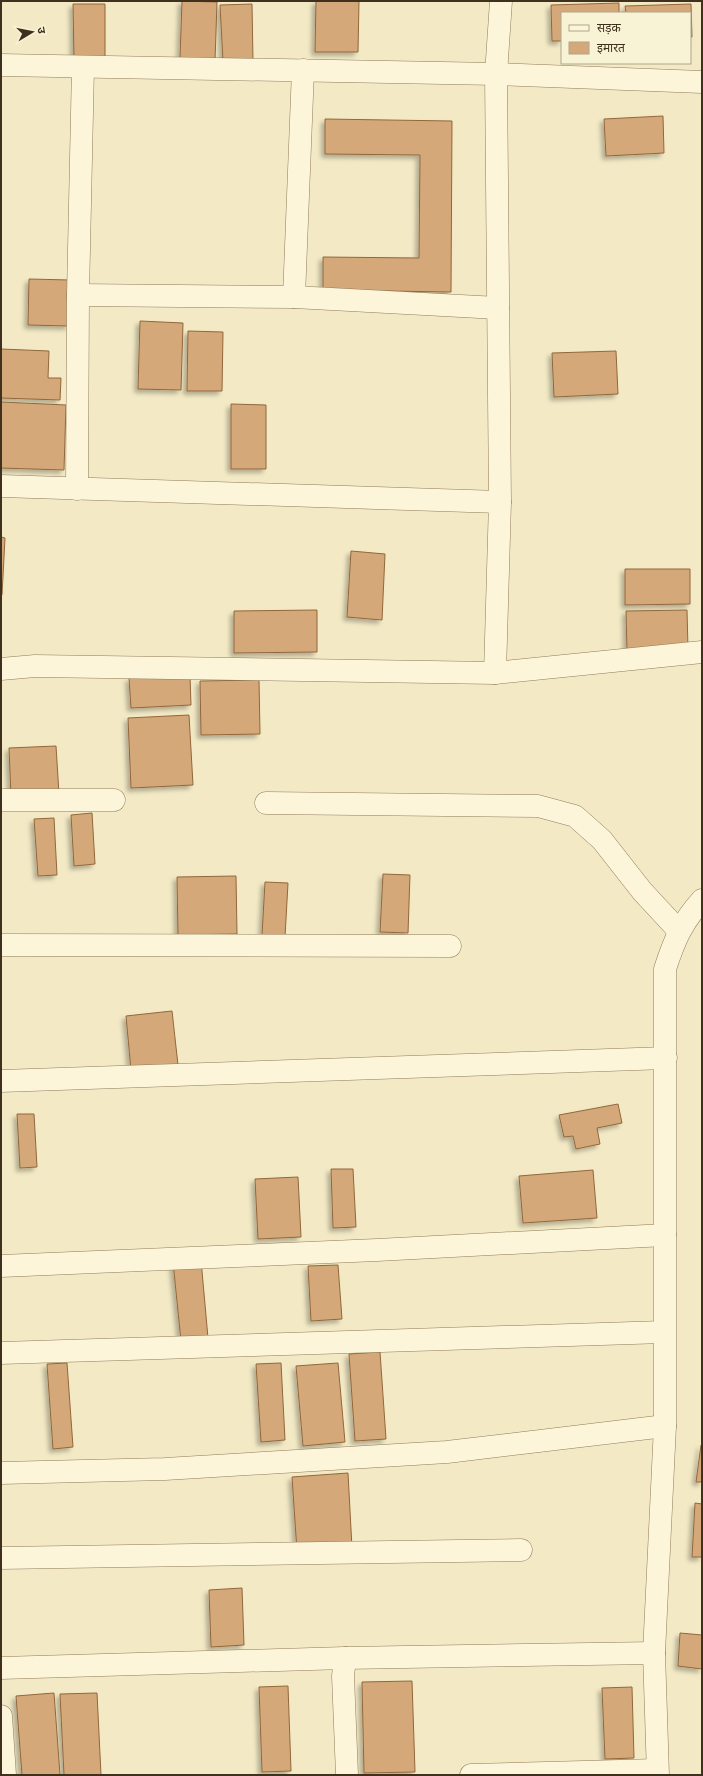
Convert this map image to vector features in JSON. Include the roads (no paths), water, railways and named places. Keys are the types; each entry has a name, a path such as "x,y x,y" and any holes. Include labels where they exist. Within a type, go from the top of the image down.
{"street":[{"path":"495,673 500,502 496,74 502,1"},
{"path":"1,65 496,74 702,82"},
{"path":"77,489 78,295 83,67"},
{"path":"294,296 303,70"},
{"path":"78,295 294,296 498,308"},
{"path":"1,486 500,502"},
{"path":"1,669 35,666 495,673 702,652"},
{"path":"1,800 114,800"},
{"path":"266,803 538,806 575,816 602,840 642,891 679,931"},
{"path":"471,1775 657,1772 654,1653 665,1426 664,1332 666,969 674,940 688,916 702,900"},
{"path":"1,946 450,946"},
{"path":"1,1081 666,1058"},
{"path":"1,1266 665,1235"},
{"path":"1,1353 664,1332"},
{"path":"1,1473 165,1469 447,1452 665,1426"},
{"path":"1,1558 521,1550"},
{"path":"1,1668 345,1658 654,1653"},
{"path":"345,1658 343,1676 347,1775"},
{"path":"1,1716 5,1775"}]}
